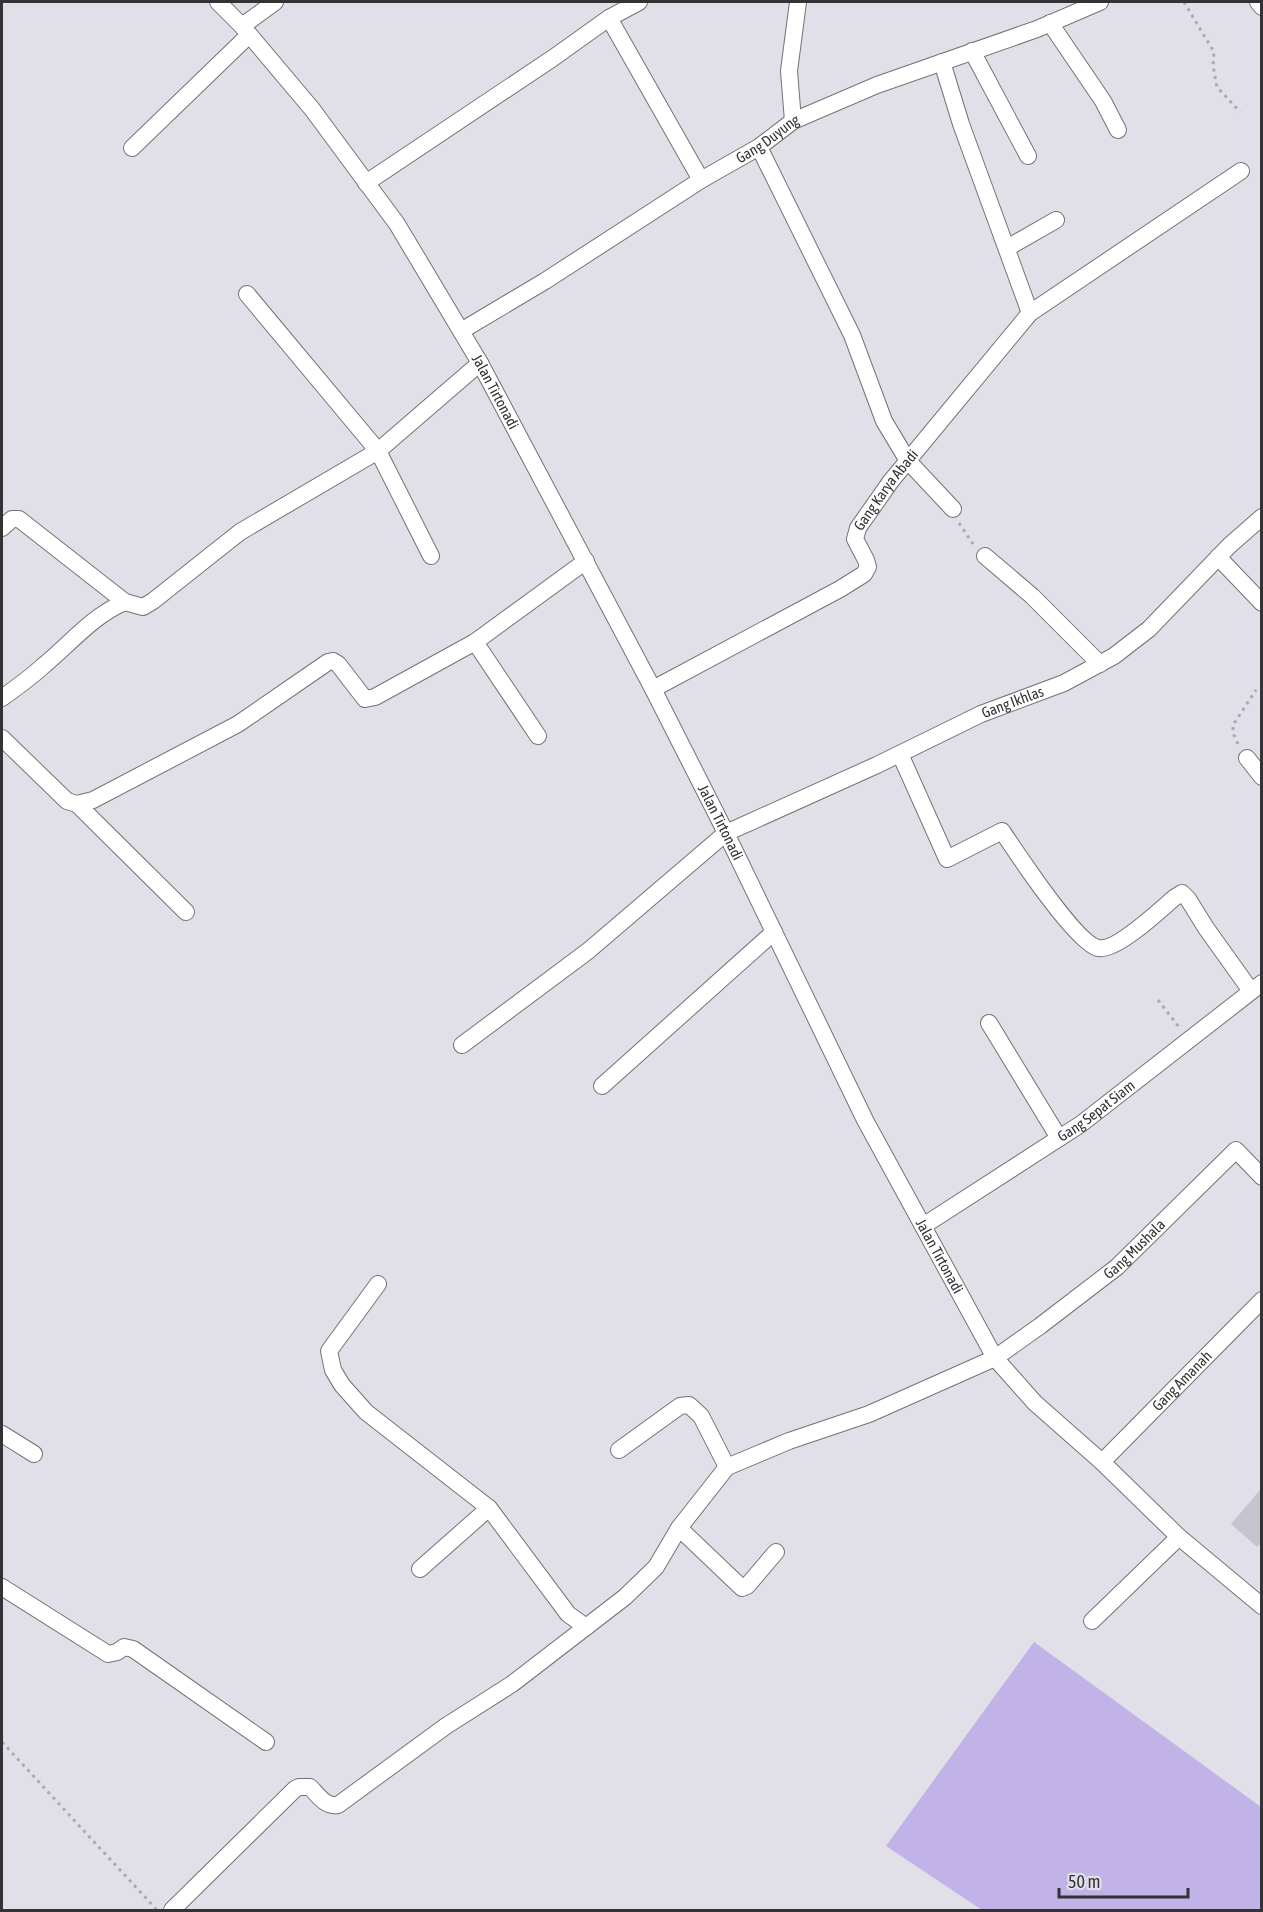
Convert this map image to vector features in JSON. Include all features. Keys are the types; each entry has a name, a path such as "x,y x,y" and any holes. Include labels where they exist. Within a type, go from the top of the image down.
{"street":[{"name":"Jalan Tirtonadi","path":"218,2 246,31 312,109 397,224 480,363 653,689 726,833 865,1120 994,1358 1035,1403 1102,1462 1179,1537 1262,1606"},
{"path":"132,148 275,2"},
{"path":"366,183 609,18 639,2"},
{"path":"793,121 789,71 798,2"},
{"name":"Gang Duyung","path":"461,331 545,281 701,180 759,147 793,121 877,85 1050,23 1077,7 1100,2"},
{"path":"1258,2 1262,7"},
{"path":"609,18 701,180"},
{"path":"1050,23 1103,101 1118,130"},
{"path":"972,51 1028,156"},
{"path":"942,62 961,124 1030,313"},
{"path":"759,147 852,335 884,421 908,461 953,509"},
{"name":"Gang Karya Abadi","path":"653,689 840,589 864,573 868,567 855,539 858,528 891,481 1030,313 1241,171"},
{"path":"1006,248 1056,220"},
{"path":"247,294 378,451 431,556"},
{"path":"2,528 12,519 19,519 125,602 142,607 153,601 240,532 378,451 480,363"},
{"name":"Gang Ikhlas","path":"462,1045 588,951 726,833 900,754 981,714 1064,683 1114,656 1149,629 1218,557 1259,523"},
{"path":"985,556 1032,596 1100,664"},
{"path":"1218,557 1262,603"},
{"path":"77,804 93,800 238,724 328,662 333,661 338,664 364,699 370,699 475,642 586,561"},
{"path":"2,698 43,667 95,619 108,609 125,602"},
{"path":"475,642 538,736"},
{"path":"2,738 67,801 77,804 186,912"},
{"path":"900,754 947,859 1002,831 1027,869 1067,920 1086,940 1098,948 1106,948 1132,933 1174,897 1182,893 1206,928 1256,987"},
{"path":"1247,758 1262,777"},
{"path":"602,1086 774,932"},
{"name":"Gang Sepat Siam","path":"923,1226 1081,1124 1256,987"},
{"path":"989,1023 1059,1138"},
{"name":"Gang Mushala","path":"994,1358 1117,1267 1236,1150 1262,1177"},
{"path":"378,1284 329,1351 333,1370 366,1412 489,1508 568,1614 586,1627"},
{"name":"Gang Amanah","path":"1102,1462 1262,1300"},
{"path":"172,1911 295,1789 310,1787 324,1802 332,1806 338,1805 446,1726 512,1684 625,1597 656,1567 679,1528 727,1467 789,1441 869,1414 994,1358"},
{"path":"619,1450 680,1406 689,1405 701,1416 727,1467"},
{"path":"2,1434 34,1454"},
{"path":"420,1569 489,1508"},
{"path":"679,1528 742,1588 747,1586 776,1552"},
{"path":"1092,1621 1179,1537"},
{"path":"2,1587 108,1654 124,1647 133,1650 267,1742"}],"path":[{"path":"1184,2 1214,52 1213,66 1217,87 1240,112"},
{"path":"953,509 965,534 985,556"},
{"path":"1247,758 1238,746 1233,733 1233,725 1256,690"},
{"path":"1158,1000 1189,1040"},
{"path":"2,1742 157,1911"}],"shaded area":[{"path":"1034,1642 1261,1807 1261,1910 982,1910 886,1846"}],"building":[{"path":"1260,1490 1262,1492 1262,1542 1257,1547 1231,1524"}]}
